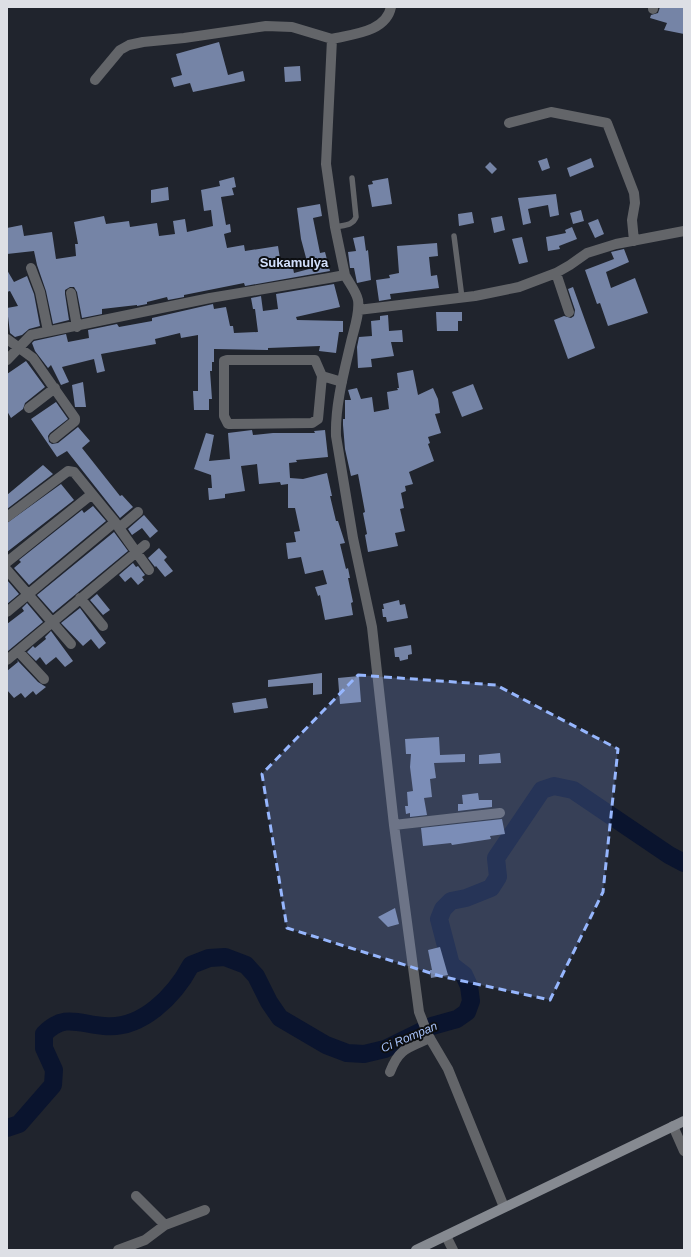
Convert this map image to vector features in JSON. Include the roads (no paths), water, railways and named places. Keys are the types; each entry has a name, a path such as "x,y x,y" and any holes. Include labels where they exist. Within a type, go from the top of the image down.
{"street":[{"path":"95,80 120,50 129,45 266,26 292,27 332,39 375,28 387,20 391,7"},
{"path":"332,39 326,164 334,227 345,275 356,295 358,310 342,382 335,424 336,436 353,538 372,627 394,825 419,1012 427,1033 448,1068 504,1207"},
{"path":"510,123 551,112 607,122 634,193 635,203 632,220 634,241"},
{"path":"358,310 462,298 519,287 556,273 570,265 587,252 684,231"},
{"path":"31,268 40,292 48,331"},
{"path":"556,273 569,312"},
{"path":"7,360 18,346 31,335 77,327 210,298 345,275"},
{"path":"71,293 77,327"},
{"path":"7,339 33,358 55,388 75,421 54,438"},
{"path":"322,376 319,415 315,422 228,424 225,420 224,361 227,360 315,360 322,376 342,382"},
{"path":"28,408 55,388"},
{"path":"7,517 68,470 74,472 117,525 149,570"},
{"path":"7,562 92,494"},
{"path":"7,612 117,525 138,512"},
{"path":"7,660 145,545"},
{"path":"7,570 27,595 71,644"},
{"path":"80,598 103,626"},
{"path":"18,651 44,679"},
{"path":"394,825 500,813"},
{"path":"390,1072 395,1059 400,1053 427,1033"},
{"path":"416,1250 684,1121"},
{"path":"673,1126 684,1151"},
{"path":"136,1196 165,1225"},
{"path":"118,1250 145,1240 165,1225 205,1210"},
{"path":"446,1236 453,1250"}],"lane":[{"path":"334,227 350,224 354,222 356,217 352,178"},
{"path":"454,236 462,298"}],"waterway":[{"name":"Ci Rompan","path":"7,1128 19,1124 53,1085 54,1070 44,1048 44,1034 51,1028 58,1024 72,1021 104,1026 118,1026 131,1022 144,1016 166,999 176,988 191,965 209,958 225,957 246,965 256,976 269,1002 280,1018 326,1045 347,1053 364,1054 385,1049 432,1026 457,1019 467,1012 471,1001 469,986 464,975 451,965 439,919 443,909 451,901 466,898 491,888 498,877 496,858 542,790 554,786 573,790 669,855 684,863"}],"district":[{"name":"Sukamulya","path":"294,262"}]}
